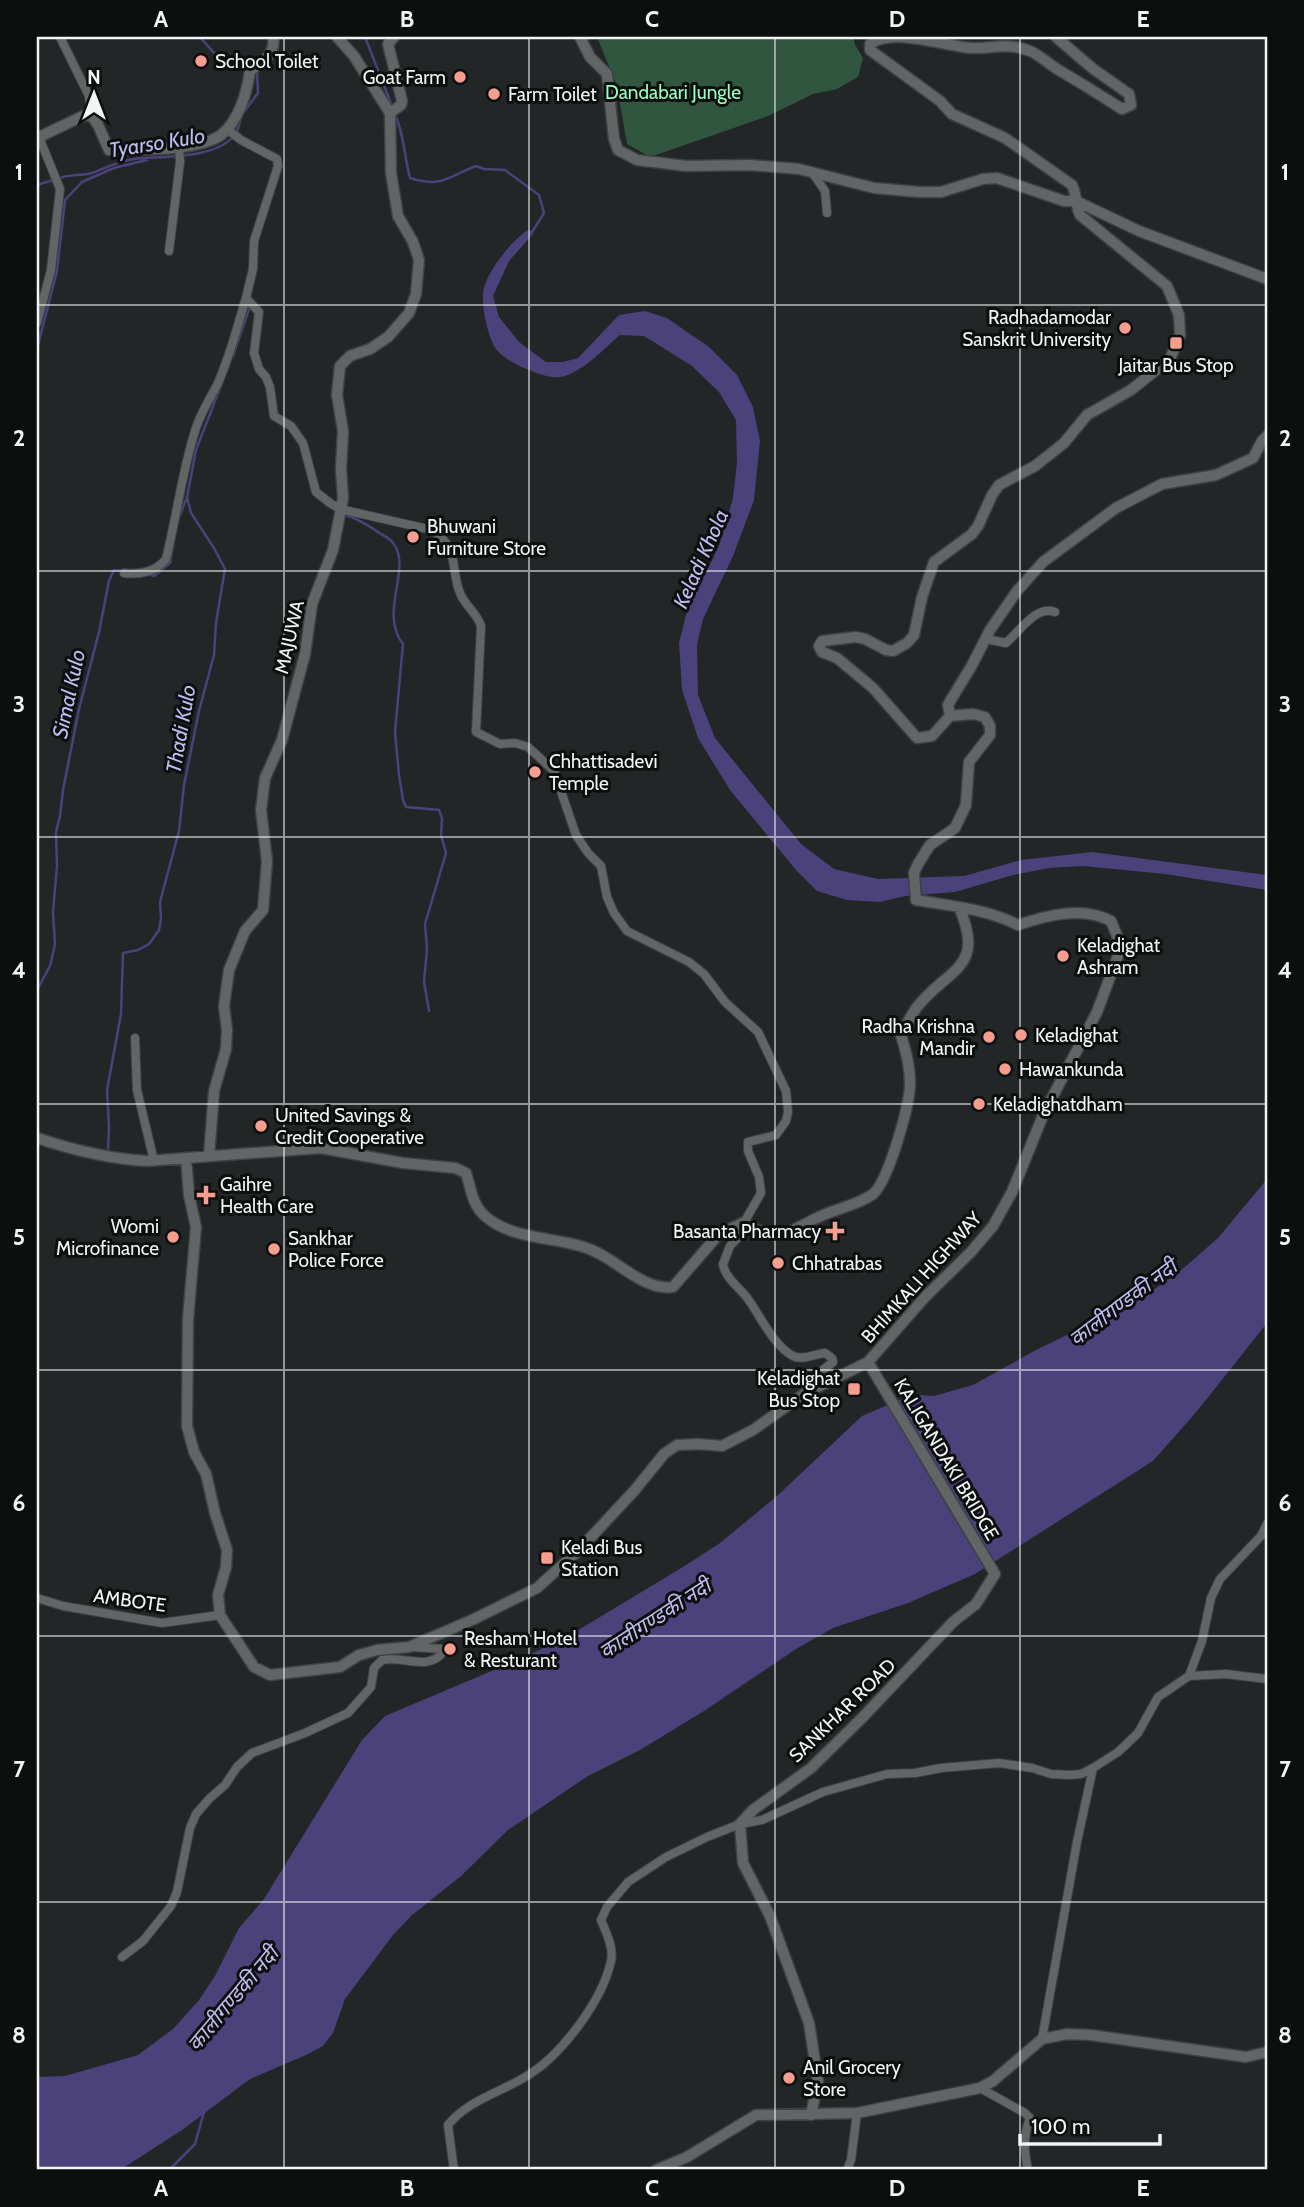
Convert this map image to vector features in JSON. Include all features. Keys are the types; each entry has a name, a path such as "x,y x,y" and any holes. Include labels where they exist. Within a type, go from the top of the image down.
{"street":[{"path":"60,37 89,96 91,115 108,150 179,147 207,142 229,131 258,65 272,51 273,37"},
{"path":"337,37 354,56 390,113 402,103 388,44 394,37"},
{"path":"580,37 590,57 607,74 614,139 618,150 637,160 663,165 749,165 811,171 874,188 919,192 941,192 983,179 997,178 1064,201 1076,201 1139,231 1267,279"},
{"path":"1056,37 1092,68 1129,94 1131,105 1122,109 1030,51 1010,46 974,48 917,38 876,39 870,44 870,50 940,101 952,114 1005,138 1072,185 1080,215 1167,286 1179,315 1180,335 1170,359 1131,390 1087,415 1064,443 1035,466 999,485 972,534 934,562 922,597 914,635 907,643 893,651 856,637 825,639 820,643 822,652 837,658 873,688 917,738 932,736 950,716 948,705 986,639 1017,591 1043,562 1116,508 1162,484 1216,475 1253,458 1267,436"},
{"name":"MAJUWA","path":"209,1156 214,1091 226,1049 224,1006 229,970 245,930 263,910 267,861 261,810 265,778 282,740 305,654 312,604 333,550 343,498 343,431 337,395 340,366 350,356 370,349 388,337 409,313 416,294 419,260 413,242 398,216 391,173 390,113"},
{"path":"37,323 51,270 60,189 38,137 83,116 91,115"},
{"path":"124,573 139,575 162,565 166,559 182,475 195,430 217,384 247,299 253,269 254,241 278,166 277,159 229,131"},
{"path":"169,251 180,162 179,147"},
{"path":"811,171 825,191 827,213"},
{"path":"247,299 259,312 254,353 259,369 270,387 274,416 291,426 303,443 316,492 340,509 432,530 444,538 455,561 460,593 476,614 481,626 476,732 500,744 515,743 528,747 554,771 576,835 601,866 610,905 627,931 689,962 704,974 725,1002 758,1032 786,1091 788,1112 786,1121 776,1135 748,1142 748,1151 759,1177 761,1193 744,1222 743,1232 725,1256 724,1270 748,1299 766,1328 789,1353 801,1358 825,1353 832,1358 832,1362 814,1377 804,1394"},
{"path":"986,639 1006,643 1036,614 1049,610 1055,612"},
{"name":"BHIMKALI HIGHWAY","path":"868,1362 993,1226 1012,1192 1044,1113 1097,1012 1119,953 1120,943 1111,921 1086,911 1040,917 1018,925 1003,917 916,899 914,873 930,845 955,828 966,805 969,762 990,735 990,726 985,716 950,716"},
{"path":"744,1222 771,1235 783,1233 827,1213 860,1202 875,1192 893,1160 907,1110 910,1066 901,1035 917,1007 952,975 967,956 968,931 959,907"},
{"path":"135,1038 137,1090 154,1161"},
{"path":"37,1138 125,1160 154,1161 321,1148 402,1163 454,1168 466,1173 475,1206 486,1218 510,1230 594,1250 647,1282 663,1288 673,1287 680,1281 719,1234 744,1222"},
{"path":"122,1957 143,1941 171,1906 177,1892 190,1828 196,1814 225,1785 237,1767 262,1748 305,1733 348,1713 371,1687 374,1668 382,1660 397,1659 419,1663 437,1658 443,1652 442,1649 409,1647 377,1650 340,1667 270,1675 254,1667 220,1615 218,1595 226,1567 227,1550 206,1474 194,1452 187,1426 188,1319 196,1227 189,1195 186,1158"},
{"path":"409,1647 537,1588 579,1550 634,1492 664,1454 677,1446 722,1446 753,1430 804,1394 868,1362"},
{"name":"KALIGANDAKI BRIDGE","path":"868,1362 995,1574"},
{"path":"1189,1676 1202,1642 1211,1598 1220,1579 1261,1536 1267,1524"},
{"name":"SANKHAR ROAD","path":"740,1824 753,1810 811,1768 953,1622 976,1604 995,1574"},
{"name":"AMBOTE","path":"37,1598 63,1606 162,1623 220,1615"},
{"path":"454,2170 449,2125 457,2114 531,2074 557,2051 588,2013 612,1959 608,1936 601,1920 607,1907 628,1882 666,1857 740,1824 762,1820 823,1791 887,1774 999,1763 1051,1774 1081,1774 1118,1752 1138,1733 1158,1697 1189,1676 1226,1674 1267,1679"},
{"path":"1042,2039 1093,1768"},
{"path":"740,1824 743,1863 770,1916 809,2023 818,2081 811,2115"},
{"path":"656,2170 687,2157 756,2115 857,2113 980,2088 993,2081 1042,2039 1067,2034 1246,2057 1267,2052"},
{"path":"980,2088 1026,2112 1030,2118 1025,2143 1028,2170"},
{"path":"847,2170 851,2160 857,2113"}],"green space":[{"name":"Dandabari Jungle","path":"597,37 853,37 863,58 858,77 837,89 813,94 768,116 650,157 627,144 617,86"}],"water":[{"path":"528,230 533,231 533,234 509,261 493,296 499,317 519,342 546,362 563,362 578,358 619,315 645,311 667,318 709,347 737,375 753,407 760,441 754,500 733,556 703,619 697,645 698,695 715,738 801,844 834,869 878,879 964,876 1021,860 1092,852 1267,875 1267,890 1165,874 1083,866 1049,868 1013,875 955,892 905,896 880,902 847,900 817,891 796,870 730,790 698,738 682,690 679,643 687,611 719,546 733,498 737,463 736,420 719,392 692,366 644,336 620,335 588,363 573,373 560,377 533,372 500,354 491,340 483,294 488,277 500,258 514,241"},
{"name":"कालीगण्डकी नदी","path":"1267,1179 1267,1323 1198,1410 1153,1461 975,1574 908,1603 833,1628 796,1649 704,1711 640,1750 588,1776 508,1830 461,1876 411,1916 393,1935 345,1999 333,2033 323,2046 250,2079 182,2130 120,2170 37,2170 37,2077 65,2076 138,2055 173,2029 199,2000 215,1976 239,1928 264,1899 362,1740 385,1716 527,1656 575,1632 683,1567 720,1543 777,1496 862,1416 899,1400 918,1395 934,1396 973,1385 1036,1350 1137,1301 1178,1273 1218,1238"}],"waterway":[{"path":"200,37 214,53 254,62"},
{"name":"Keladi Khola","path":"365,37 392,106"},
{"name":"Tyarso Kulo","path":"244,112 258,93 257,72"},
{"name":"Keladi Khola","path":"394,112 402,136 410,178 438,181 476,166 505,170 539,195 544,213 532,232"},
{"name":"Tyarso Kulo","path":"237,132 241,118"},
{"name":"Tyarso Kulo","path":"60,178 92,173 128,160 201,153 224,144 233,137"},
{"path":"37,349 57,271 65,200 82,182 114,168 147,160"},
{"name":"Tyarso Kulo","path":"37,185 53,180"},
{"name":"Thadi Kulo","path":"233,356 249,309"},
{"name":"Thadi Kulo","path":"108,1149 107,1090 121,1014 123,953 149,944 159,930 160,902 179,831 184,785 214,655 225,569 191,513 187,497 196,450 229,365"},
{"name":"Simal Kulo","path":"178,520 187,497"},
{"path":"346,515 390,539 398,553 394,618 396,631 403,644 395,732 399,775 406,807 439,810 446,853 425,924 427,949 424,982 429,1011"},
{"name":"Simal Kulo","path":"148,574 154,576 170,563 174,541"},
{"name":"Simal Kulo","path":"37,990 50,966 55,944 53,912 57,866 56,832 79,709 109,581 114,570 125,571"},
{"path":"169,2170 195,2144 204,2112"}],"place":[{"name":"School Toilet","path":"201,61"},
{"name":"Goat Farm","path":"460,77"},
{"name":"Farm Toilet","path":"494,94"},
{"name":"Radhadamodar Sanskrit University","path":"1125,328"},
{"name":"Jaitar Bus Stop","path":"1176,343"},
{"name":"Bhuwani Furniture Store","path":"413,537"},
{"name":"Chhattisadevi Temple","path":"535,772"},
{"name":"Keladighat Ashram","path":"1063,956"},
{"name":"Keladighat","path":"1021,1035"},
{"name":"Radha Krishna Mandir","path":"989,1037"},
{"name":"Hawankunda","path":"1005,1069"},
{"name":"Keladighatdham","path":"979,1104"},
{"name":"United Savings & Credit Cooperative","path":"261,1126"},
{"name":"Gaihre Health Care","path":"206,1195"},
{"name":"Basanta Pharmacy","path":"835,1231"},
{"name":"Womi Microfinance","path":"173,1237"},
{"name":"Sankhar Police Force","path":"274,1249"},
{"name":"Chhatrabas","path":"778,1263"},
{"name":"Keladighat Bus Stop","path":"854,1389"},
{"name":"Keladi Bus Station","path":"547,1558"},
{"name":"Resham Hotel & Resturant","path":"450,1649"},
{"name":"Anil Grocery Store","path":"789,2078"}]}
